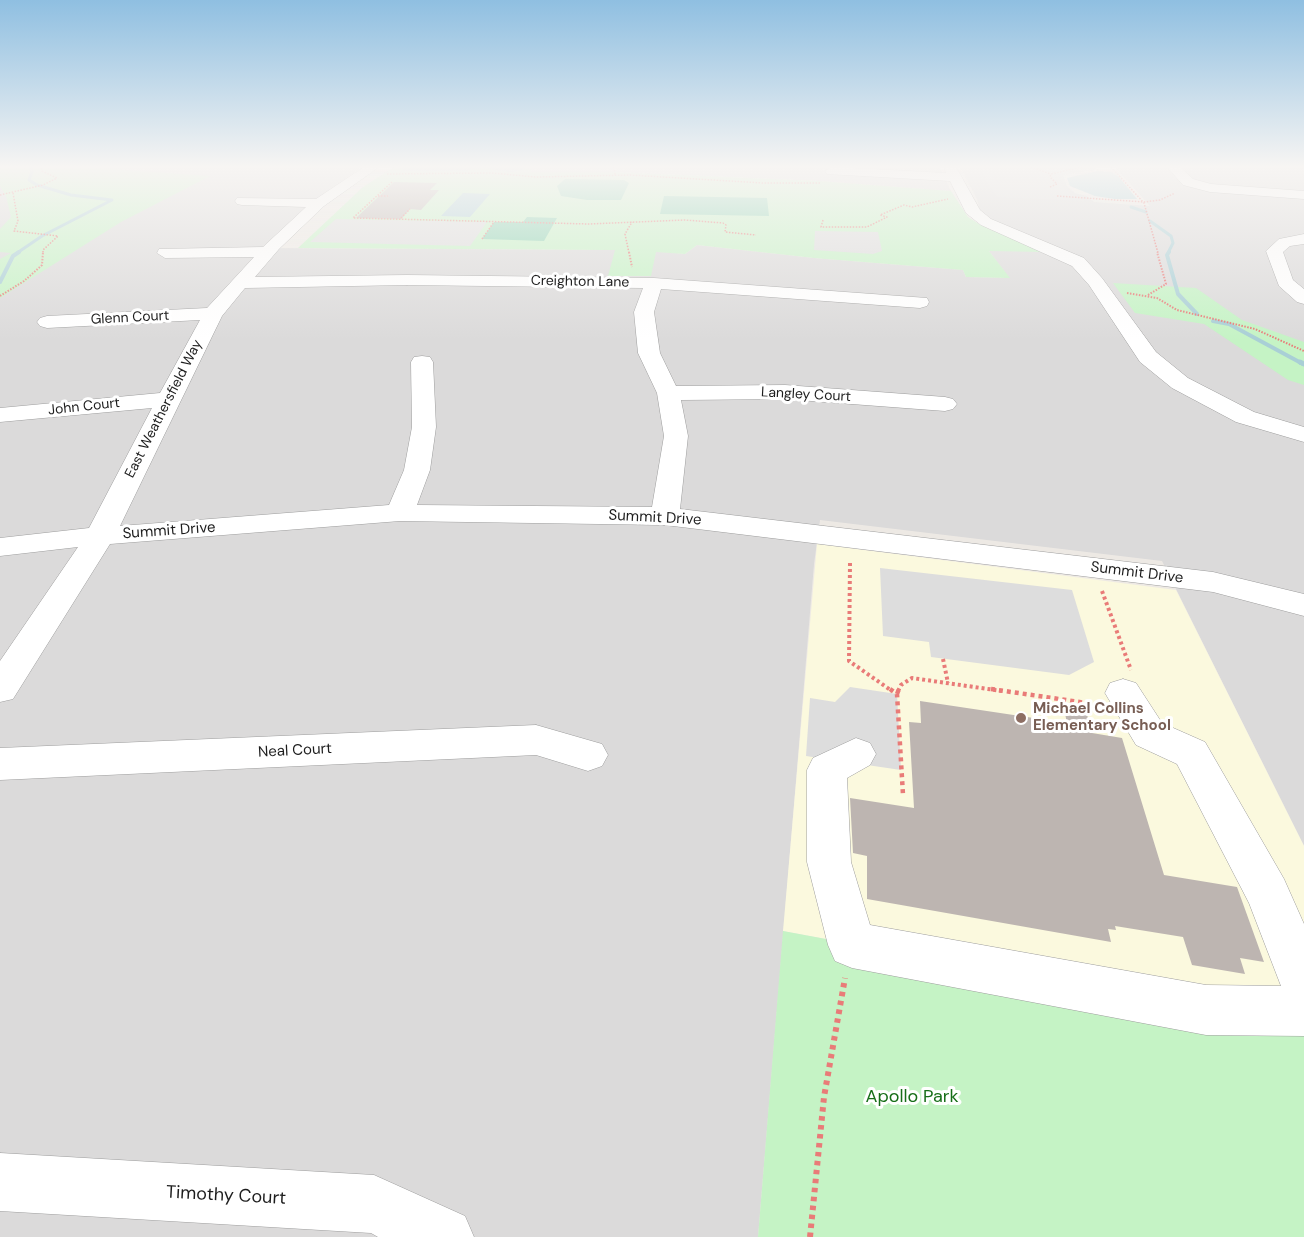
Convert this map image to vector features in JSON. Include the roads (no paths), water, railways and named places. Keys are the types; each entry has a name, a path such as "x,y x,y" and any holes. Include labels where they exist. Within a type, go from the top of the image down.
{"street":[{"name":"East Weathersfield Way","path":"0,689 100,536 213,314 266,252 296,225"},
{"path":"993,225 1077,262 1103,292 1148,357 1180,382 1245,417 1304,435"},
{"path":"1013,233 1038,227"},
{"path":"1304,239 1277,240 1274,250 1274,256 1285,282 1304,298"},
{"path":"165,253 266,252"},
{"name":"Creighton Lane","path":"239,283 407,280 654,283 920,302"},
{"path":"654,283 644,312 649,353 668,393 676,436 665,516"},
{"name":"Glenn Court","path":"46,322 213,314"},
{"path":"400,513 417,470 424,427 422,362"},
{"name":"Langley Court","path":"668,393 785,392 945,404"},
{"name":"John Court","path":"0,415 168,399"},
{"path":"1218,434 1245,417"},
{"name":"Summit Drive","path":"0,547 100,536 400,513 665,516 1213,582 1304,605"},
{"path":"1123,693 1149,734 1191,753 1268,894 1304,981"},
{"name":"Neal Court","path":"0,765 537,740 588,755"},
{"path":"856,754 827,770 829,862 852,945 1206,1010 1304,1011"},
{"name":"Timothy Court","path":"0,1182 374,1204 444,1237"}],"waterway":[{"path":"17,253 64,225"},
{"path":"1155,225 1171,236 1173,243 1168,253"},
{"path":"0,282 13,256 19,252"},
{"path":"1169,252 1167,255 1178,294 1197,314"},
{"path":"1213,321 1229,324 1303,364"},
{"path":"1300,362 1304,364"}],"place":[{"name":"Michael Collins Elementary School","path":"1021,718"}],"park label":[{"name":"Apollo Park","path":"912,1097"}]}
